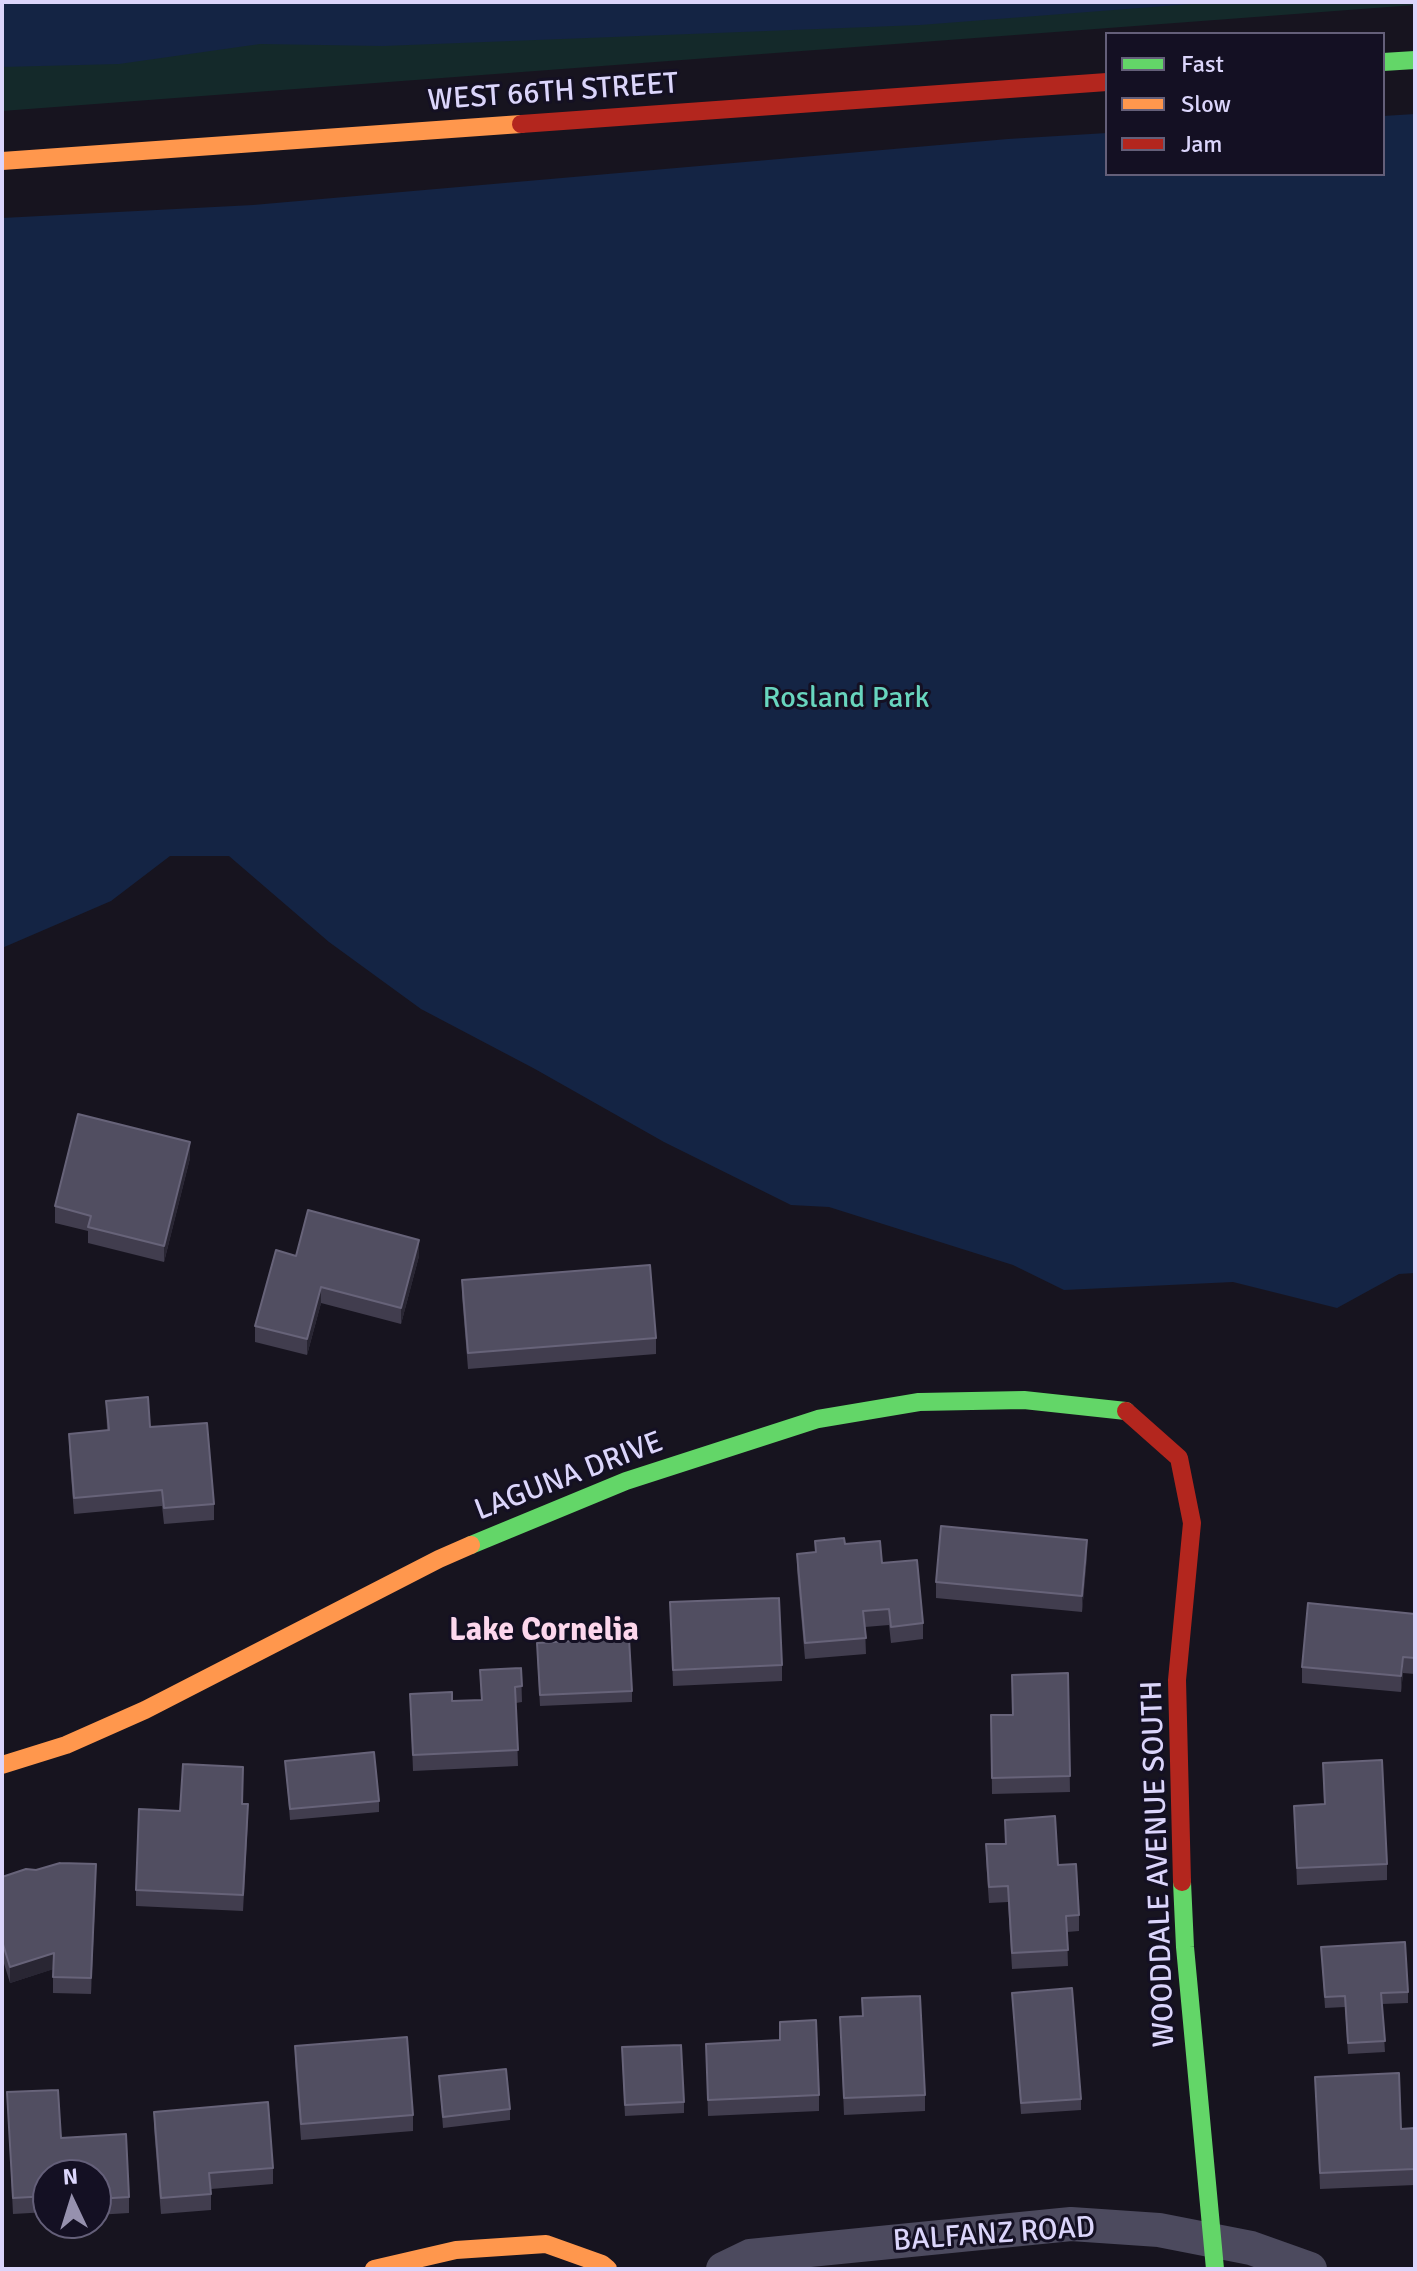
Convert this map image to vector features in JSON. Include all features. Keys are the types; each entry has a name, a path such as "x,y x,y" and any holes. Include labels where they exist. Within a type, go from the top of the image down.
{"street":[{"path":"1385,62 1415,60"},
{"name":"WEST 66TH STREET","path":"2,161 1105,82"},
{"name":"LAGUNA DRIVE","path":"2,1765 66,1745 145,1710 439,1559 626,1481 818,1419 919,1402 1024,1400 1112,1409 1126,1411 1179,1458"},
{"name":"WOODDALE AVENUE SOUTH","path":"1179,1458 1192,1523 1177,1680 1179,1820 1185,1947 1214,2255"},
{"name":"BALFANZ ROAD","path":"723,2269 750,2256 1071,2224 1159,2230 1214,2255 1251,2248 1310,2269"},
{"path":"374,2269 456,2250 546,2244 608,2269"}],"green space":[{"path":"2,2 1415,2 1415,5 2,111"}],"water":[{"path":"2,2 1217,2 920,25 383,46 260,44 119,64 2,67"},
{"name":"Rosland Park","path":"1415,114 1415,1273 1399,1274 1337,1308 1233,1282 1064,1290 1013,1265 829,1207 791,1205 664,1142 421,1009 329,942 229,856 170,856 111,901 2,948 2,218 253,205 1105,133 1105,176 1385,176 1385,116"}],"building":[{"path":"78,1114 190,1142 164,1246 88,1227 91,1216 55,1206"},
{"path":"308,1210 419,1240 401,1308 321,1287 307,1339 255,1326 276,1250 296,1256"},
{"path":"650,1265 656,1338 468,1353 462,1280"},
{"path":"148,1397 150,1427 207,1423 214,1504 164,1508 162,1490 74,1498 69,1434 109,1430 106,1401"},
{"path":"941,1526 1087,1540 1082,1596 936,1582"},
{"path":"844,1538 845,1544 880,1541 882,1563 917,1560 923,1623 891,1627 889,1609 863,1611 866,1638 805,1643 797,1554 816,1552 815,1541"},
{"path":"779,1598 782,1665 673,1670 670,1602"},
{"path":"1308,1603 1415,1614 1415,1658 1403,1657 1401,1676 1302,1667"},
{"path":"629,1638 632,1691 540,1695 537,1643"},
{"path":"521,1668 522,1686 515,1687 518,1750 413,1755 410,1694 452,1692 452,1701 482,1700 480,1670"},
{"path":"1068,1673 1070,1776 992,1778 991,1715 1013,1715 1012,1675"},
{"path":"374,1752 379,1801 290,1809 285,1761"},
{"path":"1382,1760 1387,1864 1297,1868 1294,1806 1325,1804 1323,1763"},
{"path":"183,1764 243,1767 242,1804 248,1804 243,1895 136,1890 139,1809 180,1811"},
{"path":"1055,1816 1058,1865 1076,1864 1079,1915 1066,1916 1068,1950 1012,1953 1008,1886 989,1887 986,1844 1006,1844 1005,1820"},
{"path":"60,1863 96,1864 91,1978 53,1977 54,1953 10,1967 2,1941 2,1877"},
{"path":"1405,1942 1408,1992 1381,1993 1385,2041 1348,2043 1345,1996 1325,1997 1321,1947"},
{"path":"1072,1988 1081,2099 1021,2103 1012,1993"},
{"path":"920,1996 925,2095 844,2098 840,2017 863,2016 862,1998"},
{"path":"816,2020 819,2095 708,2100 706,2044 780,2040 780,2022"},
{"path":"407,2037 413,2115 301,2124 295,2046"},
{"path":"681,2045 684,2102 625,2105 622,2047"},
{"path":"506,2069 510,2109 443,2117 439,2076"},
{"path":"1399,2073 1401,2129 1415,2128 1415,2169 1320,2173 1315,2077"},
{"path":"58,2090 61,2138 126,2134 129,2197 112,2198 112,2159 32,2159 32,2197 13,2198 7,2092"},
{"path":"268,2102 273,2168 209,2173 211,2194 161,2198 154,2112"}],"traffic: fast":[{"path":"1385,62 1415,60"},
{"path":"471,1545 626,1481 818,1419 919,1402 1024,1400 1126,1411"},
{"path":"1182,1882 1185,1947 1215,2269"}],"traffic: slow":[{"path":"2,161 521,124"},
{"path":"2,1765 66,1745 145,1710 471,1545"},
{"path":"374,2269 456,2250 546,2244 608,2269"}],"traffic: jam":[{"path":"521,124 1105,82"},
{"path":"1126,1411 1179,1458 1192,1523 1177,1680 1182,1882"}],"district":[{"name":"Lake Cornelia","path":"544,1632"}]}
